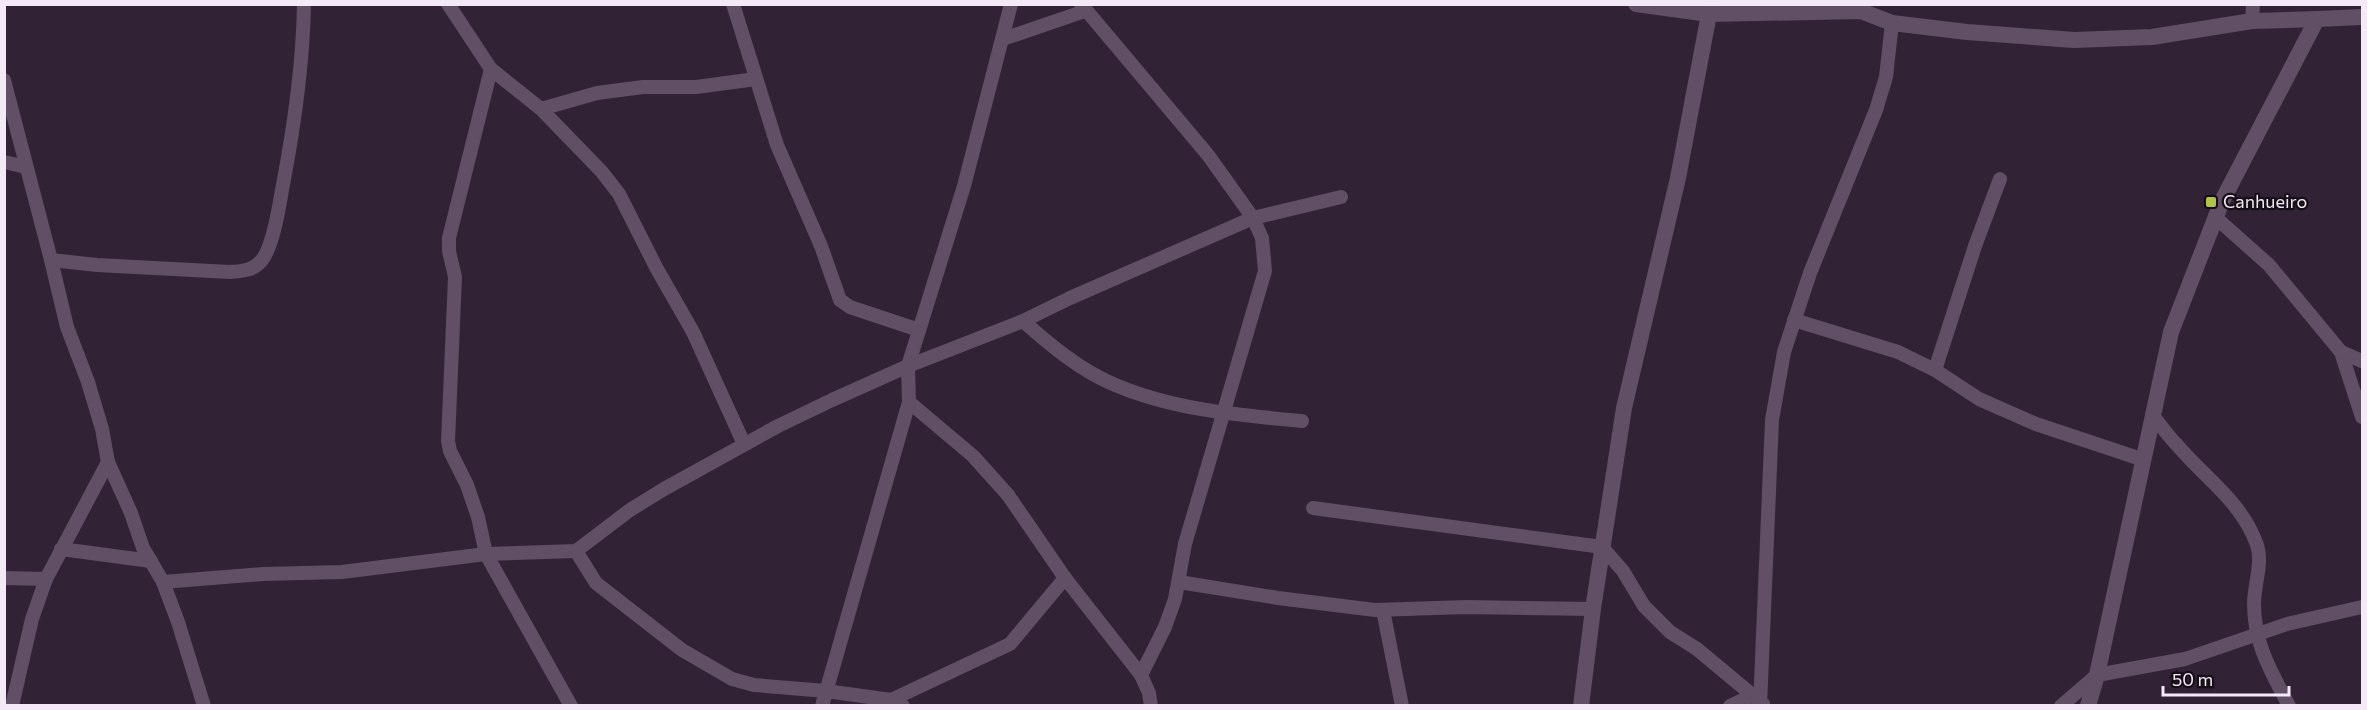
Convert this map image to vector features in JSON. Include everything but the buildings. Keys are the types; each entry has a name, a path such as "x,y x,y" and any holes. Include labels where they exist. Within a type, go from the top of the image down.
{"street":[{"path":"51,260 97,265 230,272 251,270 264,259 275,227 298,104 303,54 304,4"},
{"path":"733,4 777,145 821,246 840,300 850,307 920,330"},
{"path":"822,705 909,402 908,366 964,186 1011,4"},
{"path":"1636,4 1709,9 1862,8 1892,23 1967,32 2074,40 2152,37 2253,13 2317,19 2362,17"},
{"path":"449,5 491,69 541,109 602,172 619,194 657,269 693,332 744,444"},
{"path":"1003,39 1083,8 1208,155 1253,218 1262,238 1265,272 1185,544 1179,582 1165,627 1141,675"},
{"path":"1581,705 1593,609 1624,408 1678,178 1709,9"},
{"path":"2088,705 2097,675 2171,332 2215,218 2317,19"},
{"path":"1759,702 1772,420 1784,352 1814,262 1876,110 1886,77 1892,23"},
{"path":"491,69 449,238 455,277 448,441 450,451 478,517 486,554 571,705"},
{"path":"4,80 67,327 88,382 102,429 108,462 131,513 143,548 163,582 182,632 204,705"},
{"path":"541,109 597,93 643,87 696,87 756,80"},
{"path":"4,162 26,167"},
{"path":"1935,369 1975,246 2000,179"},
{"path":"163,582 263,574 342,572 486,554 576,551 630,510 744,444 832,399 908,366 1023,321 1253,218 1341,197"},
{"path":"2215,218 2269,265 2341,352 2362,417"},
{"path":"1794,320 1898,352 1935,369 1979,399 2036,424 2144,460"},
{"path":"1023,321 1076,363 1112,384 1177,406 1223,414 1302,421"},
{"path":"2341,352 2362,361"},
{"path":"909,402 973,456 1015,504 1065,578 1141,675 1152,705"},
{"path":"2152,414 2178,447 2215,482 2253,534 2258,548 2254,602 2255,634 2289,705"},
{"path":"12,705 32,619 46,579 108,462"},
{"path":"1313,508 1602,547 1623,570 1644,606 1670,632 1697,649 1759,702"},
{"path":"62,549 151,561"},
{"path":"576,551 596,583 682,650 732,679 754,685 826,691 897,703 1010,644 1065,578"},
{"path":"4,578 46,579"},
{"path":"1179,582 1278,598 1383,610 1466,607 1593,609"},
{"path":"2061,705 2097,675 2185,659 2287,624 2362,607"},
{"path":"1383,610 1401,705"},
{"path":"1730,705 1759,702"}],"place":[{"name":"Canhueiro","path":"2211,202"}]}
